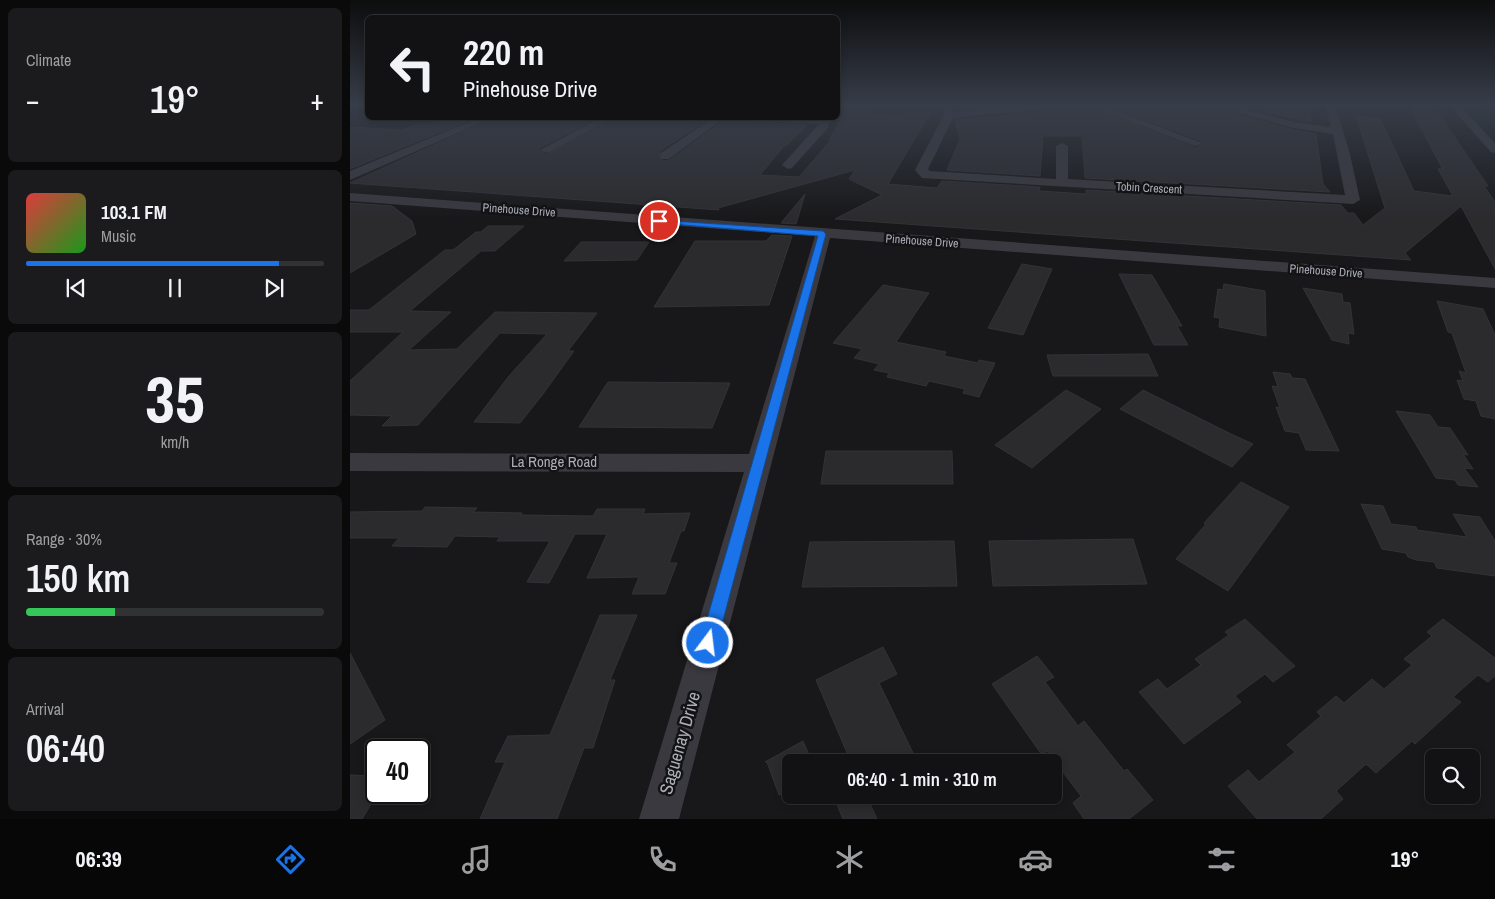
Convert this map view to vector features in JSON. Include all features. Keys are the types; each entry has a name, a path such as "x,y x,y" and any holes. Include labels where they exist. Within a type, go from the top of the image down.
{"street":[{"path":"350,176 427,143"},
{"path":"546,150 559,143"},
{"path":"665,156 683,143"},
{"path":"788,165 808,143"},
{"name":"Tobin Crescent","path":"933,143 921,170 926,175 1352,200 1341,143"},
{"path":"1062,146 1062,182"},
{"name":"Pinehouse Drive","path":"350,198 1495,283"},
{"name":"Saguenay Drive","path":"659,819 823,234"},
{"name":"La Ronge Road","path":"350,462 759,463"}],"building":[{"path":"350,143 413,143 350,169"},
{"path":"438,143 549,143 538,149 546,155 568,143 672,143 660,151 661,161 670,160 693,143 789,143 784,146 760,175 799,177 828,143 912,143 888,184 937,188 942,181 1040,187 1039,191 1086,194 1086,190 1341,205 1348,213 1354,213 1363,225 1385,208 1365,143 1392,143 1414,191 1453,196 1438,169 1442,169 1429,143 1459,143 1488,186 1484,186 1495,202 1495,269 1461,206 1405,253 1411,260 835,219 882,195 849,179 855,170 718,208 719,210 350,183"},
{"path":"958,143 1042,143 1040,176 947,170"},
{"path":"1083,143 1184,143 1196,148 1202,143 1317,143 1323,184 1330,192 1085,178"},
{"path":"805,194 796,224 781,223"},
{"path":"350,203 392,206 412,221 416,234 350,273"},
{"path":"488,226 524,226 495,251 481,251 410,311 451,312 409,350 457,349 495,312 597,313 568,351 574,351 543,394 520,423 474,422 509,376 547,334 500,333 418,425 382,426 392,416 350,415 350,381 403,332 350,332 350,310 369,310 445,250 453,250 476,232 481,232"},
{"path":"772,235 792,236 769,305 654,307 695,241 766,241"},
{"path":"581,242 649,242 637,260 564,261"},
{"path":"1022,264 1052,269 1023,335 988,328"},
{"path":"1119,274 1152,275 1182,326 1177,326 1188,345 1154,345"},
{"path":"1224,284 1265,291 1266,336 1219,327 1220,318 1214,317 1218,289 1223,290"},
{"path":"883,285 929,293 896,342 946,352 944,356 978,363 979,360 995,363 979,397 963,393 965,389 929,381 926,386 887,377 889,373 874,370 879,364 854,358 862,349 833,343"},
{"path":"1303,288 1342,294 1343,302 1350,303 1354,334 1348,333 1349,344 1332,340"},
{"path":"1437,301 1483,309 1495,335 1495,419 1481,416 1476,401 1464,399 1457,380 1463,381 1459,371 1466,373 1452,333 1448,332"},
{"path":"1148,354 1158,376 1053,376 1047,355"},
{"path":"1273,372 1290,374 1292,378 1305,379 1339,451 1306,450 1299,433 1285,431 1276,407 1280,408 1272,386 1278,387"},
{"path":"608,382 730,383 712,428 579,427"},
{"path":"1066,390 1101,409 1032,468 995,445"},
{"path":"1143,390 1253,444 1232,467 1120,409"},
{"path":"1396,411 1430,415 1438,427 1450,428 1468,455 1463,454 1473,469 1464,468 1478,487 1458,485 1455,480 1436,478"},
{"path":"826,451 952,451 953,484 821,484"},
{"path":"1241,482 1289,507 1228,591 1176,559 1206,524 1204,523"},
{"path":"1361,504 1383,506 1391,524 1416,527 1417,530 1467,537 1453,514 1480,517 1495,541 1495,576 1437,568 1434,562 1416,560 1408,557 1406,553 1382,549"},
{"path":"425,507 477,508 473,512 522,513 521,515 593,516 597,509 645,509 643,514 690,513 669,563 677,563 665,594 632,594 639,577 587,578 607,534 575,534 549,583 527,582 550,541 497,541 500,537 455,536 447,547 392,546 399,538 350,538 350,512 422,511"},
{"path":"1133,539 1147,584 993,586 989,541"},
{"path":"954,541 957,586 802,587 810,542"},
{"path":"600,615 637,615 610,680 615,680 593,748 584,748 557,819 480,819 505,762 495,762 508,736 550,735"},
{"path":"1245,619 1295,666 1273,682 1265,674 1235,696 1241,702 1184,744 1139,692 1158,679 1167,689 1201,665 1195,659 1229,635 1225,632"},
{"path":"1443,619 1495,658 1495,676 1488,682 1478,675 1453,697 1461,702 1415,744 1412,741 1376,773 1366,764 1336,791 1343,799 1321,819 1257,819 1228,786 1248,770 1259,782 1295,752 1287,745 1321,716 1317,712 1336,696 1344,703 1372,679 1384,689 1412,665 1404,659 1432,636 1427,632"},
{"path":"883,647 897,674 879,683 913,753 848,754 816,680"},
{"path":"350,653 385,720 350,744"},
{"path":"1037,656 1054,677 1045,682 1078,726 1084,721 1124,771 1127,769 1153,800 1129,819 1084,819 1073,803 1081,796 1062,771 1062,754 1049,754 1047,751 1041,754 992,684"},
{"path":"803,741 809,754 782,754 782,793 779,795 767,762 765,762"},
{"path":"350,775 365,776 365,804 371,804 362,819 350,819"},
{"path":"837,804 870,804 877,819 843,819"}],"route":[{"path":"659,221 823,234 708,643"}]}
